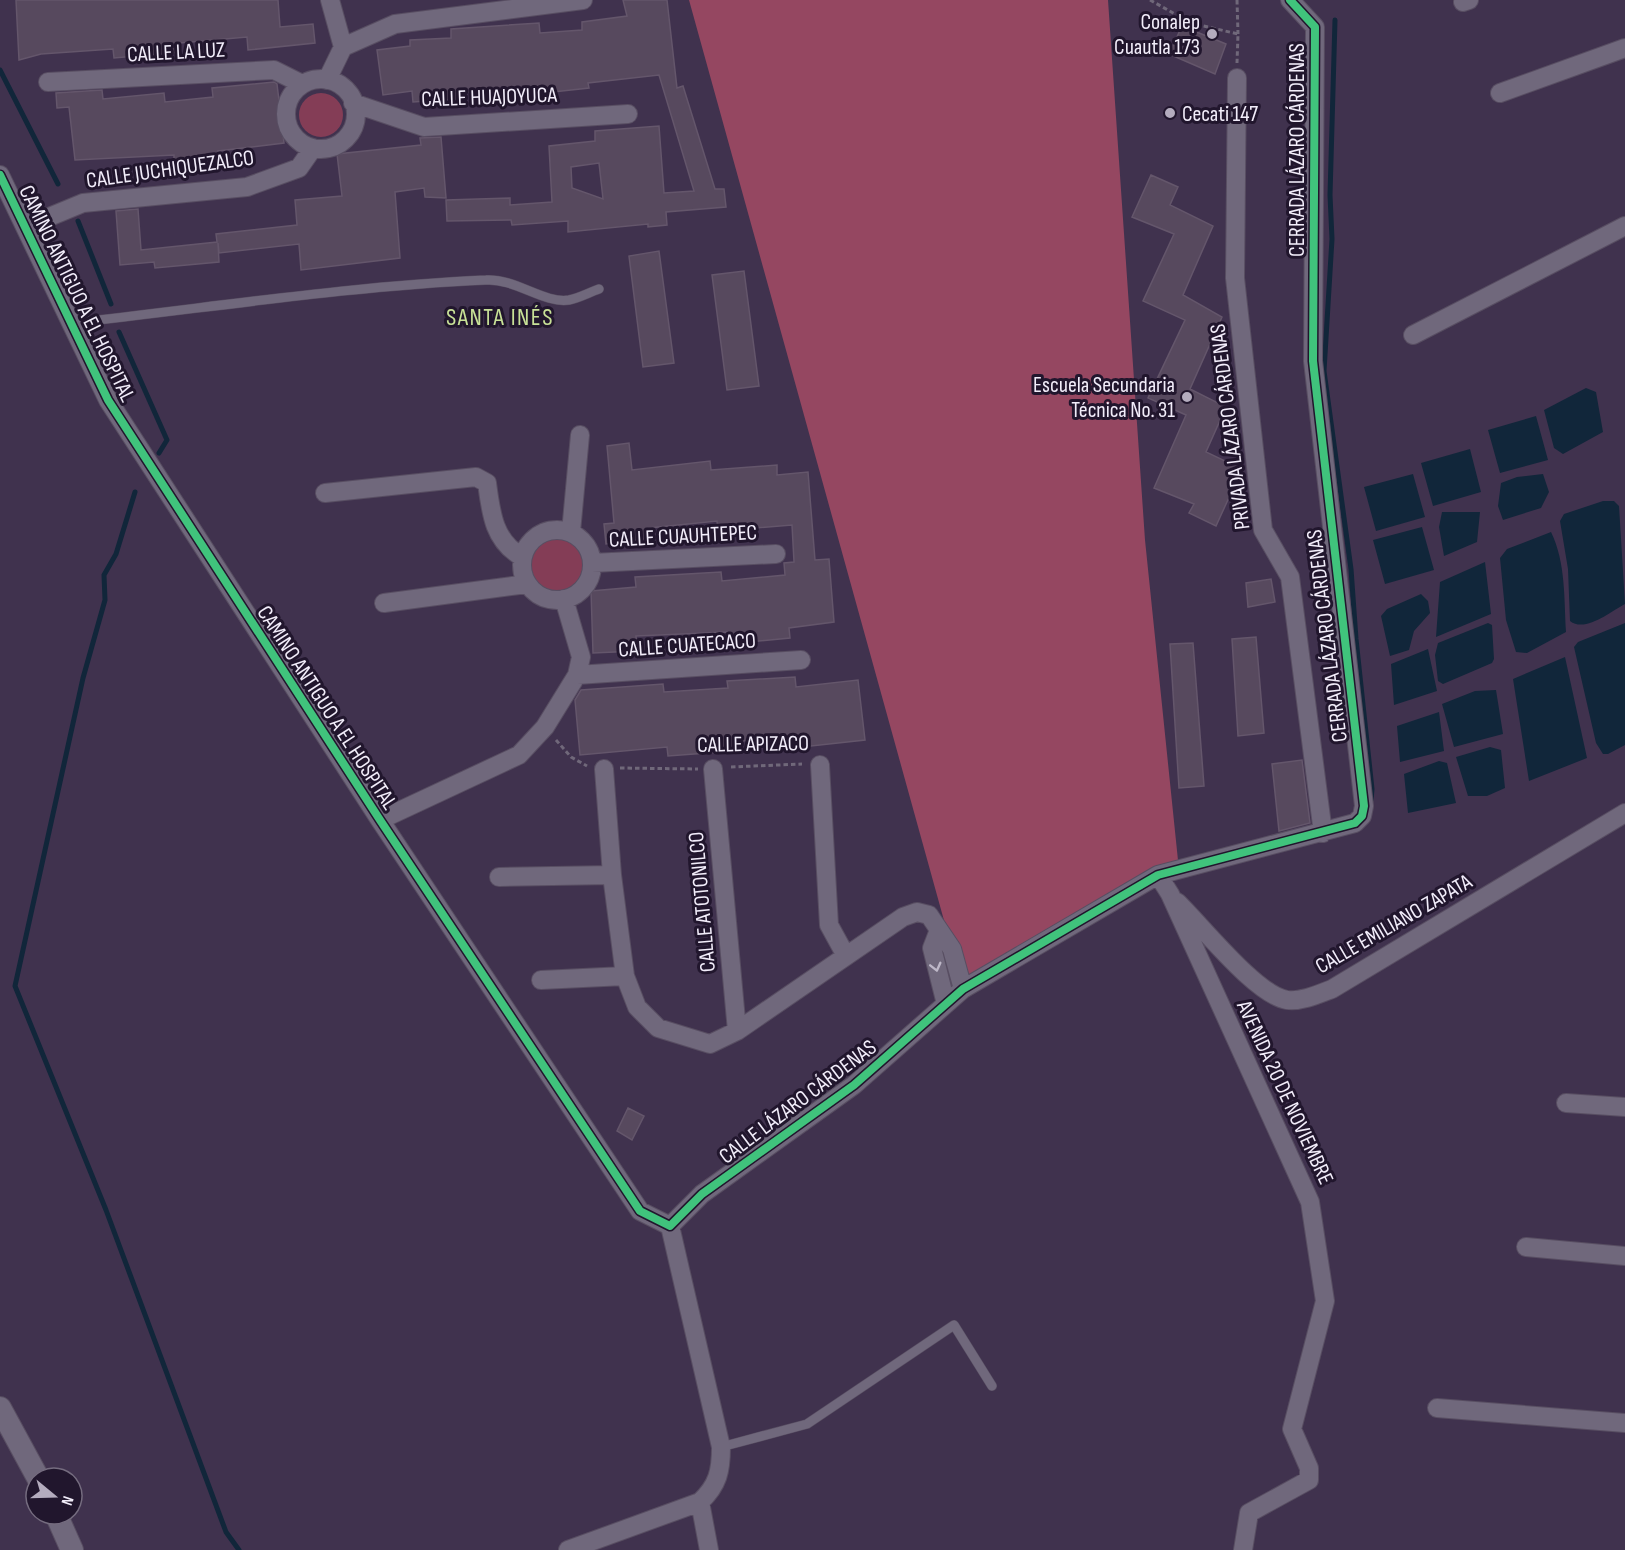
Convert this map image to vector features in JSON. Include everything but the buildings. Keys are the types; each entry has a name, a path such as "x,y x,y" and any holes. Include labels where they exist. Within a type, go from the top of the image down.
{"street":[{"path":"330,0 343,47"},
{"path":"327,80 343,47 395,24 583,0"},
{"name":"CERRADA LÁZARO CÁRDENAS","path":"946,1004 963,989 1158,875 1323,833 1355,823 1362,816 1364,806 1313,361 1315,27 1290,0"},
{"path":"1500,93 1625,48"},
{"name":"CALLE LA LUZ","path":"48,82 274,70 302,84"},
{"name":"PRIVADA LÁZARO CÁRDENAS","path":"1237,78 1235,278 1263,531 1290,577 1323,833"},
{"path":"313,80 327,80 337,83 346,90 354,103 354,124 348,135 329,148 312,148 298,141 287,123 288,101 302,84 313,80"},
{"name":"CALLE HUAJOYUCA","path":"354,103 424,127 628,114"},
{"name":"CALLE JUCHIQUEZALCO","path":"25,227 83,203 247,187 299,168 312,148"},
{"name":"CAMINO ANTIGUO A EL HOSPITAL","path":"0,175 108,400 380,820 640,1211 670,1226"},
{"path":"1413,335 1625,226"},
{"path":"571,532 580,435"},
{"path":"325,493 476,477 487,483 496,528 504,546 522,557"},
{"path":"556,529 571,532 586,544 592,563 585,586 564,599 543,598 527,584 521,566 522,557 529,543 541,533 556,529"},
{"name":"CALLE CUAUHTEPEC","path":"592,563 776,554"},
{"path":"384,603 527,584"},
{"path":"380,820 519,755 545,727 577,675 580,657 564,599"},
{"name":"CALLE CUATECACO","path":"577,675 801,660"},
{"name":"CALLE APIZACO","path":"820,765 829,925 846,956"},
{"path":"604,769 612,875 625,976 637,1006 658,1028 710,1044 738,1031 903,916 917,912 929,915 952,949 963,989"},
{"name":"CALLE ATOTONILCO","path":"712,769 738,1031"},
{"name":"CALLE EMILIANO ZAPATA","path":"1170,894 1208,931 1253,983 1287,1000 1311,997 1332,989 1625,813"},
{"path":"499,877 612,875"},
{"name":"AVENIDA 20 DE NOVIEMBRE","path":"1158,875 1170,894 1311,1202 1325,1300 1292,1429 1309,1468 1309,1480 1249,1513 1243,1550"},
{"path":"939,930 932,948 946,1004"},
{"path":"541,980 625,976"},
{"name":"CALLE LÁZARO CÁRDENAS","path":"670,1226 702,1194 854,1085 946,1004"},
{"path":"1566,1103 1625,1107"},
{"path":"568,1550 700,1502 718,1480 721,1447 670,1226"},
{"path":"1526,1247 1625,1256"},
{"path":"0,1408 31,1466"},
{"path":"1437,1408 1625,1423"},
{"path":"700,1502 709,1550"},
{"path":"61,1526 72,1550"}],"lane":[{"path":"71,323 358,291 489,280 511,282 551,298 568,300 599,289"},
{"path":"721,1447 807,1424 954,1325 992,1386"}],"path":[{"path":"1150,0 1191,23 1238,34"},
{"path":"1237,0 1237,78"}],"shaded area":[{"path":"689,0 1108,0 1145,540 1179,870 963,989"},
{"path":"321,93 337,99 343,115 337,131 321,137 305,131 299,115 305,99"},
{"path":"556,537 566,539 575,545 581,554 583,564 581,574 575,583 566,589 556,591 546,589 537,583 531,574 529,564 531,554 537,545 546,539"}],"water":[{"path":"1586,388 1596,392 1603,432 1563,454 1554,448 1544,410"},
{"path":"1536,416 1548,460 1500,473 1488,430"},
{"path":"1470,449 1481,492 1433,506 1421,463"},
{"path":"1413,474 1425,517 1376,531 1364,487"},
{"path":"1543,474 1549,492 1541,508 1503,520 1498,506 1501,483 1517,477"},
{"path":"1603,501 1614,501 1619,506 1625,604 1598,620 1583,625 1576,624 1570,621 1568,569 1560,521 1564,514"},
{"path":"1442,512 1480,512 1477,542 1444,556 1439,527"},
{"path":"1422,527 1434,570 1385,584 1373,540"},
{"path":"1551,532 1562,569 1566,632 1527,653 1516,652 1506,620 1500,558 1507,549"},
{"path":"1485,562 1491,614 1436,637 1440,582"},
{"path":"1421,594 1428,601 1430,613 1414,631 1409,650 1390,656 1381,616 1387,609"},
{"path":"1488,623 1492,625 1494,659 1492,663 1443,684 1438,681 1435,655 1438,643"},
{"path":"1625,623 1625,745 1608,754 1603,754 1596,743 1574,647 1578,642"},
{"path":"1428,649 1437,691 1394,705 1391,664"},
{"path":"1565,657 1587,758 1529,781 1513,679"},
{"path":"1496,690 1503,734 1454,747 1442,704 1475,691"},
{"path":"1439,712 1444,751 1400,762 1397,726"},
{"path":"1490,747 1501,750 1505,788 1487,796 1468,796 1456,757"},
{"path":"1439,761 1447,763 1456,803 1408,813 1404,774"}],"waterway":[{"path":"1335,20 1330,195 1332,239 1324,371 1351,569 1372,789 1371,800"},
{"path":"0,70 58,184"},
{"path":"78,221 111,304"},
{"path":"119,332 167,440 159,453"},
{"path":"135,492 116,554 104,575 105,600 83,678 15,986 106,1210 226,1532 239,1550"}],"cycle path":[{"path":"0,175 108,400 380,820 640,1211 670,1226 702,1194 854,1085 963,989 1158,875 1355,823 1362,816 1364,806 1313,361 1315,27 1290,0"}],"place":[{"name":"Conalep Cuautla 173","path":"1212,34"},
{"name":"Cecati 147","path":"1170,113"},
{"name":"Escuela Secundaria Técnica No. 31","path":"1187,397"}],"district":[{"name":"SANTA INÉS","path":"500,317"}]}
